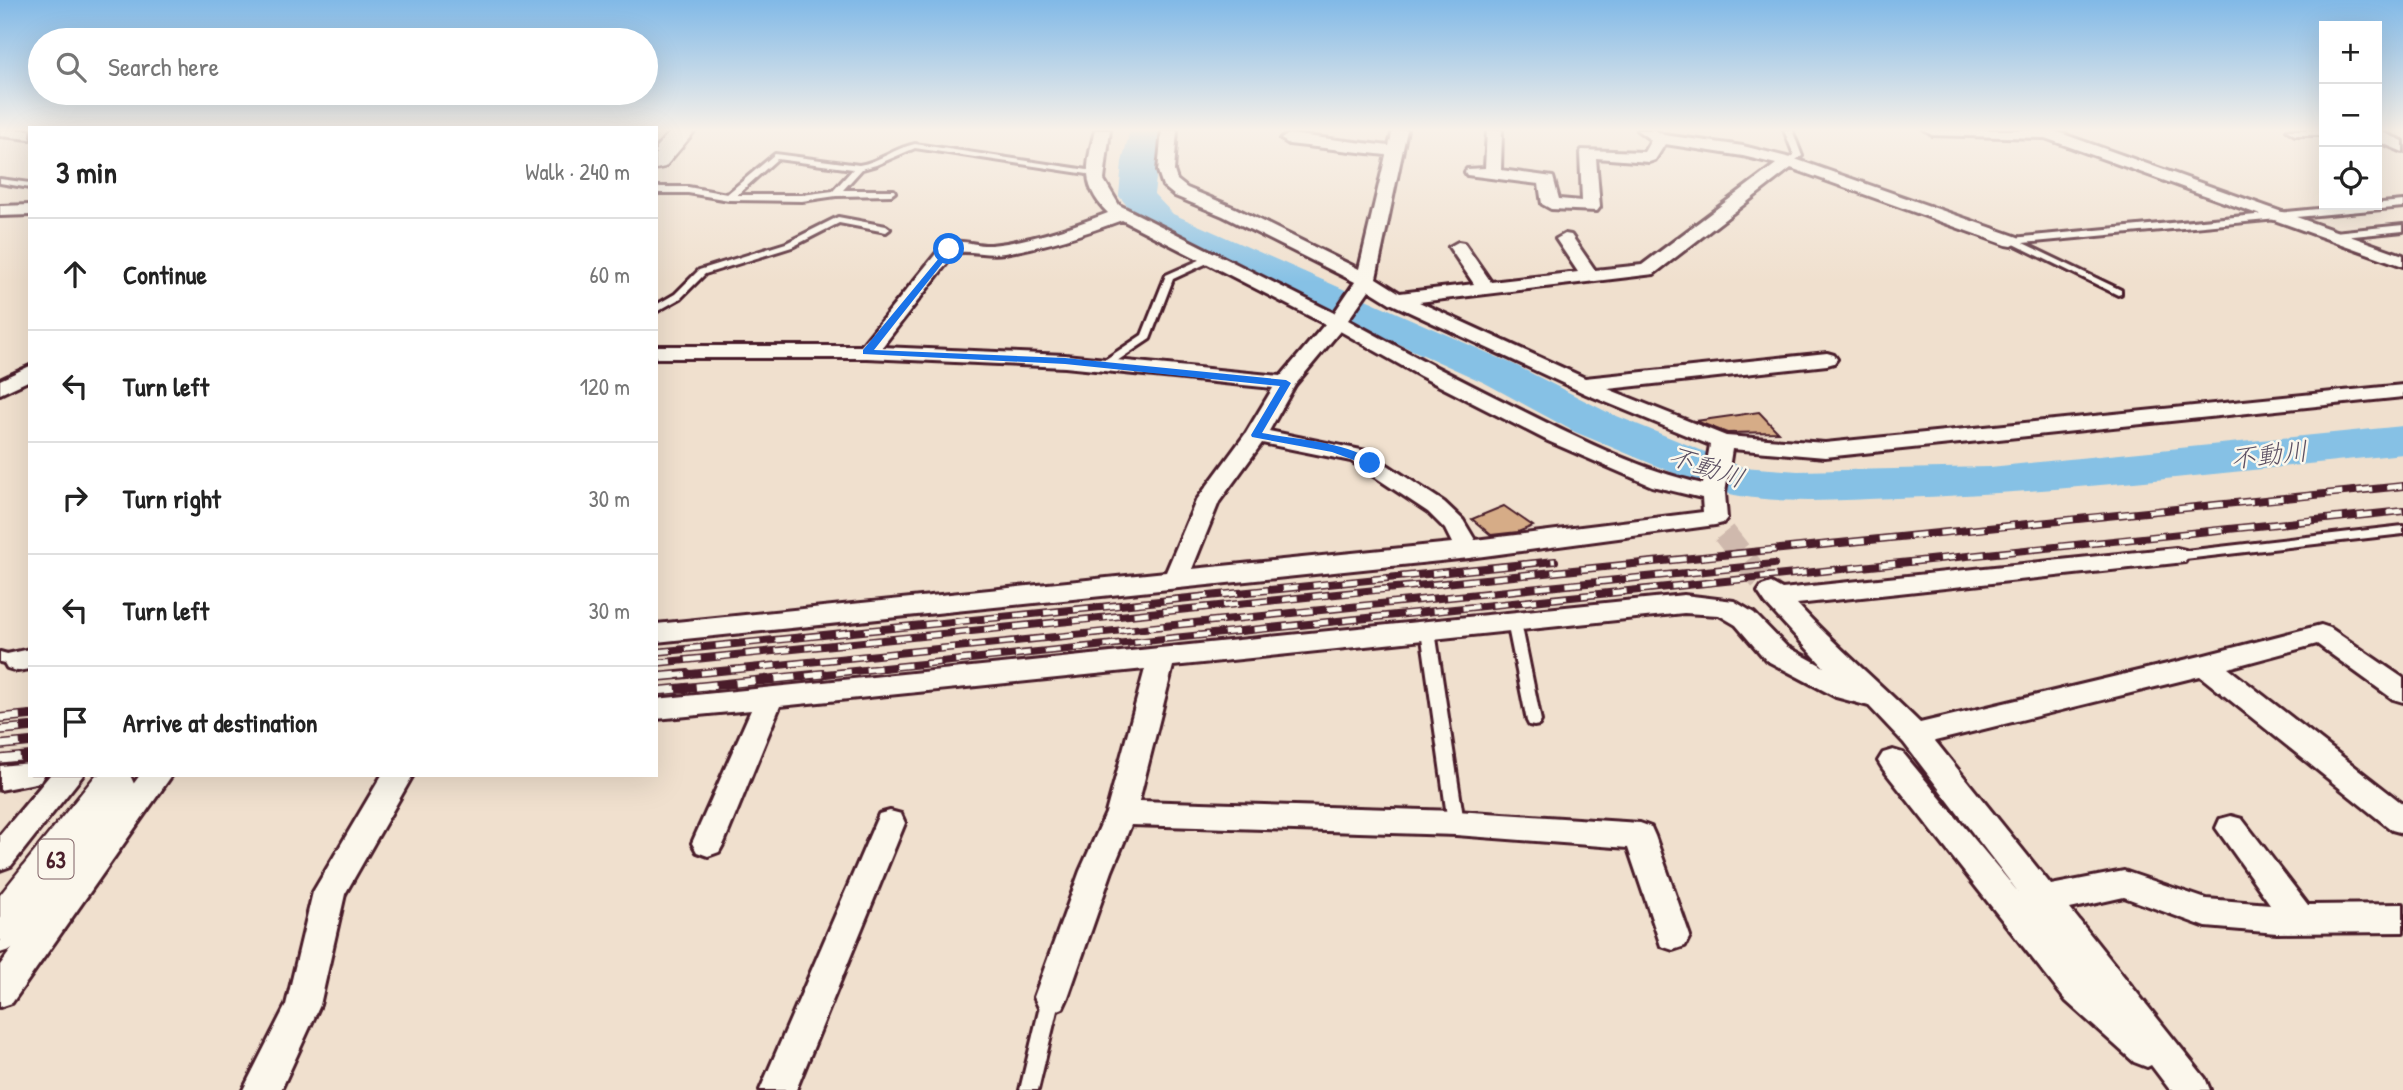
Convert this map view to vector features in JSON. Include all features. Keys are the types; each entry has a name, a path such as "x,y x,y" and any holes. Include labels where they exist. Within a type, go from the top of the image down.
{"main road":[{"name":"63","path":"0,932 113,786"}],"street":[{"path":"1094,181 1113,209 1337,322 1427,372 1618,465 1660,481 1717,515"},
{"path":"1169,181 1181,192 1229,212 1366,280 1397,299 1582,385 1722,442 1825,450 2403,391"},
{"path":"1175,580 1208,500 1256,435 1286,383 1337,322 1366,280 1387,181"},
{"path":"1548,181 1551,204 1591,207 1590,181"},
{"path":"1397,299 1647,270 1764,181"},
{"path":"1842,181 2012,241"},
{"path":"2185,181 2403,261"},
{"path":"0,211 28,211"},
{"path":"867,352 948,246 960,244 988,250 1082,228 1123,214"},
{"path":"1565,239 1590,277"},
{"path":"1458,247 1486,289"},
{"path":"658,352 867,352 1104,365 1286,383"},
{"path":"1582,385 1827,359"},
{"path":"0,388 28,373"},
{"path":"1256,435 1358,456 1436,507 1454,525 1469,550"},
{"path":"1717,515 1722,442"},
{"path":"658,633 1469,550 1646,530 1717,515"},
{"path":"1893,761 2078,990 2192,1090 1914,735 1878,698 1825,652 1773,595 2176,556"},
{"path":"658,709 1684,604 1725,607 1745,619 1776,653 1846,690 1878,698"},
{"path":"1914,735 2205,665 2321,634 2403,692"},
{"path":"1051,997 1096,871 1121,813 1161,659"},
{"path":"2205,665 2403,821"},
{"path":"708,843 771,698"},
{"path":"0,778 28,774"},
{"path":"0,857 66,777"},
{"path":"0,992 156,777"},
{"path":"261,1090 281,1055 303,1005 329,892 397,777"},
{"path":"1121,813 1456,822 1640,836 1673,936"},
{"path":"778,1090 890,822"},
{"path":"2231,828 2300,919"},
{"path":"2042,901 2124,884 2206,913 2300,919 2403,918"}],"lane":[{"path":"0,181 28,186"},
{"path":"729,197 747,181"},
{"path":"836,193 847,181"},
{"path":"658,190 688,190 729,197 802,198 836,193 891,192"},
{"path":"2012,241 2403,204"},
{"path":"658,308 678,296 702,272 789,245 838,220 886,229"},
{"path":"2334,235 2403,228"},
{"path":"2012,241 2118,292"},
{"path":"1104,365 1146,337 1169,276 1211,258"},
{"path":"2176,556 2403,530"},
{"path":"1514,622 1534,721"},
{"path":"1428,631 1456,822"},
{"path":"1029,1090 1051,997"}],"building":[{"path":"1759,412 1778,432 1727,433 1696,421"},
{"path":"1504,506 1533,526 1518,532 1491,535 1472,519"}],"waterway":[{"name":"不動川","path":"1137,181 1136,196 1160,222 1500,374 1591,422 1734,481 1798,486 1990,481 2403,440"}],"tunnel":[{"path":"1724,533 1771,592"}],"railway":[{"path":"658,663 2403,486"},
{"path":"806,676 2403,511"},
{"path":"658,652 1555,561"},
{"path":"671,676 1774,564"},
{"path":"658,677 688,674"},
{"path":"658,691 823,674"},
{"path":"0,718 28,715"},
{"path":"0,730 28,727"},
{"path":"0,745 28,742"},
{"path":"0,759 28,756"}],"route":[{"path":"949,249 867,352 1065,361 1286,383 1256,435 1334,449 1358,456 1370,463"}]}
